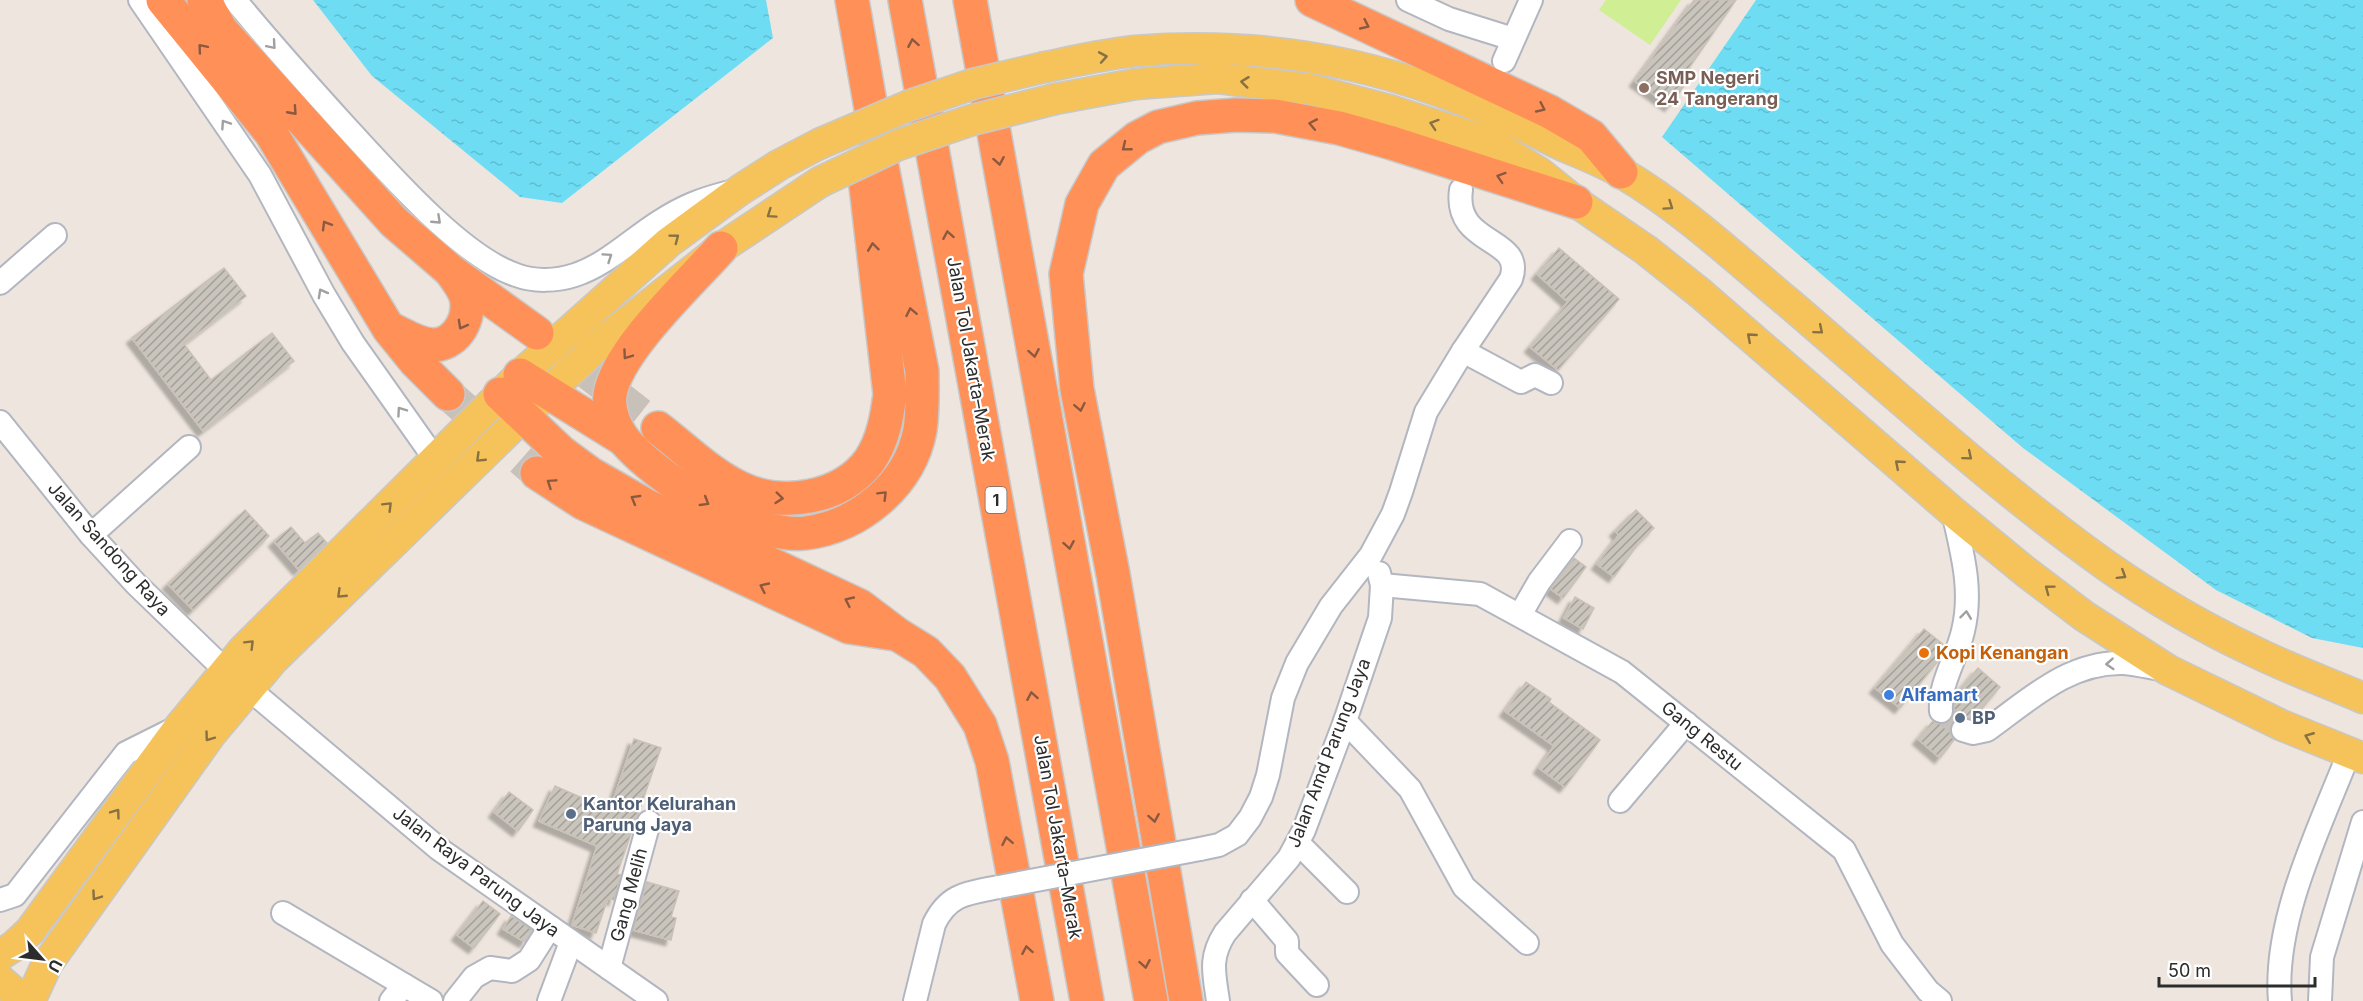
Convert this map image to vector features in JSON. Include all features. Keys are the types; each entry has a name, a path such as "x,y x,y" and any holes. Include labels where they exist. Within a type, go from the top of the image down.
{"highway":[{"path":"162,0 271,133 389,329 448,394"},
{"path":"204,0 221,30 401,229 452,272 537,333"},
{"path":"658,428 740,488 768,497 789,499 810,496 847,481 869,461 880,442 887,418 890,394 866,194 847,0"},
{"path":"514,395 548,392 623,440 672,480 728,515 754,527 804,533 829,528 854,518 877,502 897,482 920,432 922,371 852,0"},
{"name":"Jalan Tol Jakarta–Merak","path":"905,0 1087,1001"},
{"path":"970,0 1151,1001"},
{"path":"1312,0 1550,112 1591,136 1621,172"},
{"path":"1186,1001 1113,574 1077,389 1066,274 1082,204 1104,165 1137,138 1158,127 1197,118 1236,115 1275,117 1339,128 1576,202"},
{"path":"623,440 610,410 609,396 617,371 643,333 721,248"},
{"path":"389,329 419,342 436,345 457,335 468,314 466,295 452,272"},
{"path":"514,395 561,452 600,480 647,506 860,606 897,634 926,652 950,677 980,725 992,761 1037,1001"},
{"path":"537,473 583,502 849,627 897,634"},
{"path":"1113,574 1138,926"}],"main road":[{"path":"30,1001 47,964 211,734 237,679 273,660 514,395 669,242 778,165 819,144 919,103 974,84 1045,67 1131,52 1205,48 1267,51 1327,59 1371,69 1472,103 1621,172 1677,211 1721,246 2027,506 2109,568 2190,618 2250,650 2363,698"},
{"path":"548,392 602,342 721,248 820,182 898,145 972,120 1055,99 1136,84 1218,78 1309,90 1389,110 1491,143 1540,173 1576,202 1646,250 1700,293 1953,512 2084,616 2169,670 2281,725 2356,756"},
{"path":"0,955 30,931 180,726 237,679 435,459 514,395"},
{"path":"0,980 16,994 18,1001"}],"street":[{"path":"140,0 260,175 324,295 353,343 435,459"},
{"path":"235,0 269,42 395,180 479,255 518,276 554,280 575,275 596,265 660,221 696,201 740,190"},
{"path":"1504,61 1531,0"},
{"path":"1413,2 1449,19 1512,39"},
{"path":"915,1001 934,924 940,913 955,898 964,894 1219,844 1237,835 1250,818 1261,797 1268,775 1283,698 1297,663 1331,606 1371,555 1393,514 1426,412 1511,279 1514,265 1507,252 1471,228 1464,220 1459,201 1461,190"},
{"path":"0,283 55,235"},
{"path":"1463,351 1521,382 1535,375 1551,383"},
{"name":"Jalan Sandong Raya","path":"4,437 144,592 237,679"},
{"path":"91,535 189,447"},
{"path":"1941,711 1940,698 1959,647 1968,600 1967,573 1953,512"},
{"path":"1520,615 1539,582 1570,541"},
{"name":"Jalan Amd Parung Jaya","path":"1218,1001 1213,963 1216,947 1252,900 1289,858 1298,843 1345,721 1380,618 1382,585 1371,555"},
{"name":"Gang Restu","path":"1382,585 1480,594 1622,672 1844,850 1892,944 1928,991 1940,1001"},
{"path":"1963,730 1973,733 1987,730 2062,676 2094,666 2123,663 2169,670"},
{"name":"Jalan Raya Parung Jaya","path":"237,679 439,849 656,1001"},
{"path":"1345,721 1410,789 1464,887 1527,943"},
{"path":"1620,801 1686,723"},
{"path":"0,900 15,895 126,753 180,726"},
{"path":"2280,1001 2279,990 2286,929 2300,877 2356,756"},
{"name":"Gang Melih","path":"609,968 649,822"},
{"path":"2320,1001 2322,957 2363,822"},
{"path":"1298,843 1347,892"},
{"path":"2339,898 2363,882"},
{"path":"1252,900 1287,941 1287,952 1317,985"},
{"path":"283,913 398,993 431,1001"},
{"path":"455,1001 474,977 490,968 512,971 529,960 550,927"},
{"path":"549,1001 571,942"}],"green space":[{"path":"1606,0 1681,0 1650,45 1599,10"}],"water":[{"path":"313,0 766,0 773,38 562,203 520,197 372,76"},
{"path":"1756,0 2363,0 2363,648 2312,638 2216,590 2023,448 1662,137"}],"building":[{"path":"1694,0 1736,0 1689,68 1694,71 1670,106 1635,81"},
{"path":"1559,248 1619,299 1558,370 1530,347 1568,302 1537,274"},
{"path":"224,268 246,296 184,344 211,380 272,333 294,361 203,431 132,338"},
{"path":"245,510 269,536 193,610 168,584"},
{"path":"1636,510 1654,528 1638,544 1614,577 1597,564 1619,535 1615,531"},
{"path":"291,527 305,543 318,533 327,543 299,570 274,541"},
{"path":"1574,558 1586,567 1563,598 1551,589"},
{"path":"1575,597 1594,608 1583,629 1564,618"},
{"path":"1924,629 1944,645 1938,661 1900,708 1875,688"},
{"path":"1978,668 2000,687 1973,719 1960,717 1953,721 1950,733 1954,740 1940,758 1918,739 1933,721 1941,724 1952,718 1956,694"},
{"path":"1526,682 1551,699 1549,702 1600,740 1565,787 1539,768 1554,746 1505,711"},
{"path":"634,739 661,748 617,874 621,875 614,900 608,898 596,933 572,925 597,846 539,821 555,786 610,810"},
{"path":"509,792 533,810 518,831 494,812"},
{"path":"647,882 679,891 671,917 676,918 671,940 633,930"},
{"path":"483,901 500,914 474,948 457,935"},
{"path":"511,916 532,930 525,942 503,929"}],"tunnel":[{"path":"537,333 658,428"},
{"path":"448,394 537,473"},
{"path":"1941,711 1963,730"}],"place":[{"name":"SMP Negeri 24 Tangerang","path":"1644,88"},
{"name":"Kopi Kenangan","path":"1924,653"},
{"name":"Alfamart","path":"1889,695"},
{"name":"BP","path":"1960,718"},
{"name":"Kantor Kelurahan Parung Jaya","path":"571,814"}]}
